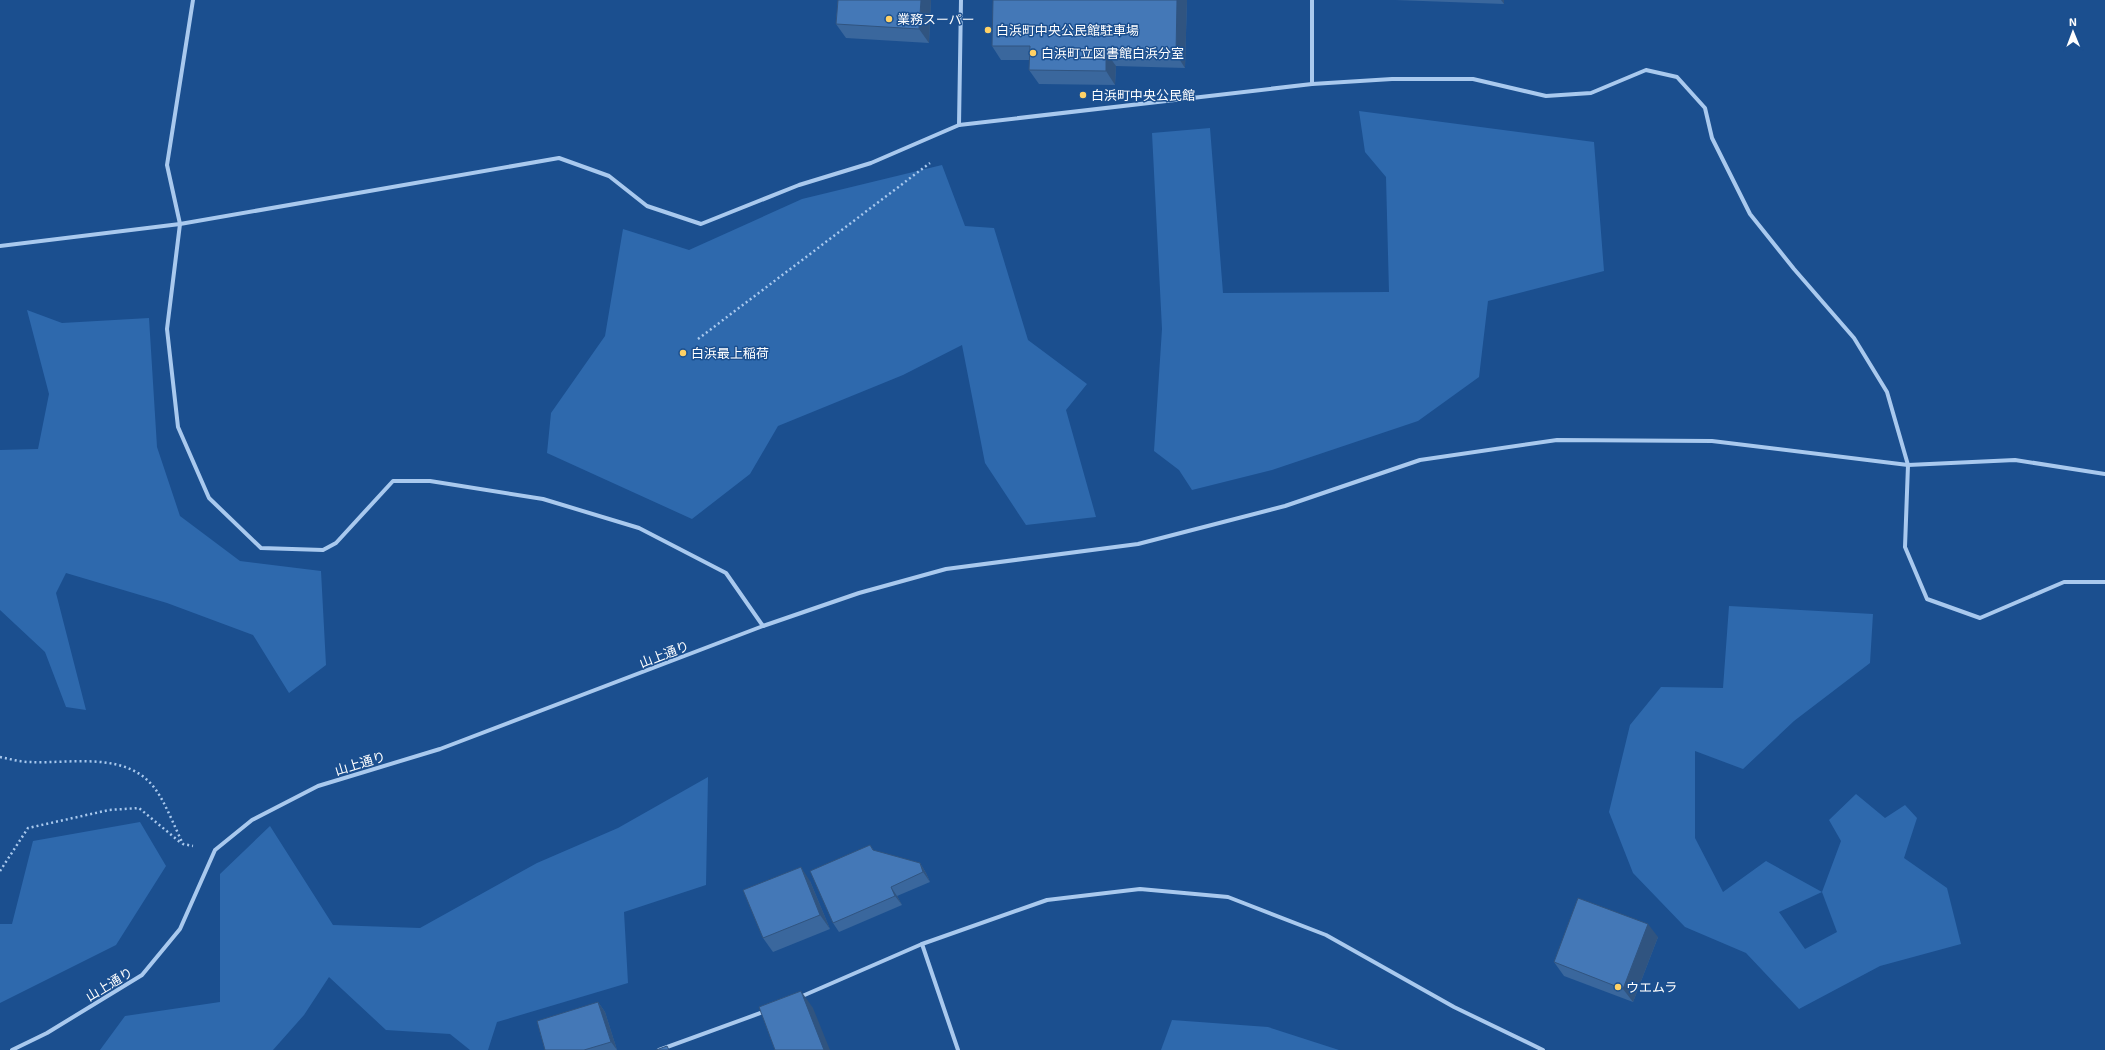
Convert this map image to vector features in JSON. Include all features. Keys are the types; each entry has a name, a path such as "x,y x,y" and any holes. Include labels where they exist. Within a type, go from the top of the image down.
{"street":[{"path":"194,0 167,165 180,224 167,329 178,427 209,498 261,548 322,550 336,543 393,481 430,481 543,499 639,528 726,573 763,626"},
{"path":"959,125 961,0"},
{"path":"1312,0 1312,84"},
{"path":"0,246 180,224 560,158 609,176 647,206 701,224 799,185 872,163 959,125 1312,84 1392,79 1473,79 1546,96 1591,93 1646,70 1676,77 1705,108 1712,138 1750,214 1794,269 1854,338 1887,392 1908,465 1905,547 1927,599 1980,618 2064,582 2105,582"},
{"name":"山上通り","path":"12,1050 47,1033 142,975 180,929 215,850 252,820 318,786 440,749 763,626 859,593 946,569 1138,544 1285,506 1420,460 1557,440 1712,441 1908,465 2015,460 2105,474"},
{"path":"796,998 922,944 1047,900 1140,889 1228,897 1326,935 1454,1007 1543,1050"},
{"path":"922,944 958,1050"},
{"path":"659,1050 746,1020 774,1008"}],"path":[{"path":"698,339 934,160"},
{"path":"0,757 29,762 75,760 109,762 141,775 156,790 183,844"},
{"path":"0,871 28,828 108,810 139,808 183,844 215,850"}],"shaded area":[{"path":"1359,111 1594,142 1604,271 1488,301 1479,377 1418,421 1272,470 1192,490 1179,470 1154,451 1162,329 1152,133 1210,128 1223,293 1389,292 1386,177 1365,152"},
{"path":"942,165 965,226 994,228 1028,340 1087,384 1066,410 1096,517 1026,525 985,463 962,345 903,375 778,426 750,474 692,519 547,453 551,413 605,336 623,229 689,250 802,199"},
{"path":"27,310 62,323 149,318 157,447 180,516 240,561 321,571 326,665 289,693 253,635 167,603 66,573 56,593 86,710 66,707 45,652 0,610 0,450 38,449 49,394"},
{"path":"1729,606 1873,614 1870,663 1794,721 1743,769 1695,751 1695,838 1723,892 1766,861 1822,892 1841,841 1829,820 1856,794 1885,818 1905,805 1917,818 1904,858 1947,888 1961,944 1880,966 1799,1009 1746,953 1685,927 1633,873 1609,812 1630,725 1661,687 1723,688","holes":["1822,892 1837,932 1805,949 1779,912"]},
{"path":"708,777 706,885 624,912 628,983 497,1022 488,1050 470,1050 450,1034 386,1030 329,977 304,1015 273,1050 100,1050 125,1016 220,1002 220,874 270,826 333,925 420,928 537,863 618,828"},
{"path":"140,822 166,866 116,945 0,1003 0,924 12,924 33,841"},
{"path":"1172,1020 1268,1027 1339,1050 1161,1050"}],"building":[{"path":"838,0 921,0 919,29 836,24"},
{"path":"993,0 1177,0 1176,54 1106,52 1106,71 1029,70 1030,46 992,46"},
{"path":"870,845 873,850 920,863 923,872 891,887 895,896 833,923 810,871"},
{"path":"801,867 820,915 763,938 743,890"},
{"path":"1578,898 1648,924 1623,989 1554,962"},
{"path":"801,991 824,1050 775,1050 759,1007"},
{"path":"598,1002 611,1042 584,1050 545,1050 537,1021"},
{"path":"667,1046 669,1050 656,1050"}],"place":[{"name":"業務スーパー","path":"889,19"},
{"name":"白浜町中央公民館駐車場","path":"988,30"},
{"name":"白浜町立図書館白浜分室","path":"1033,53"},
{"name":"白浜町中央公民館","path":"1083,95"},
{"name":"白浜最上稲荷","path":"683,353"},
{"name":"ウエムラ","path":"1618,987"}]}
